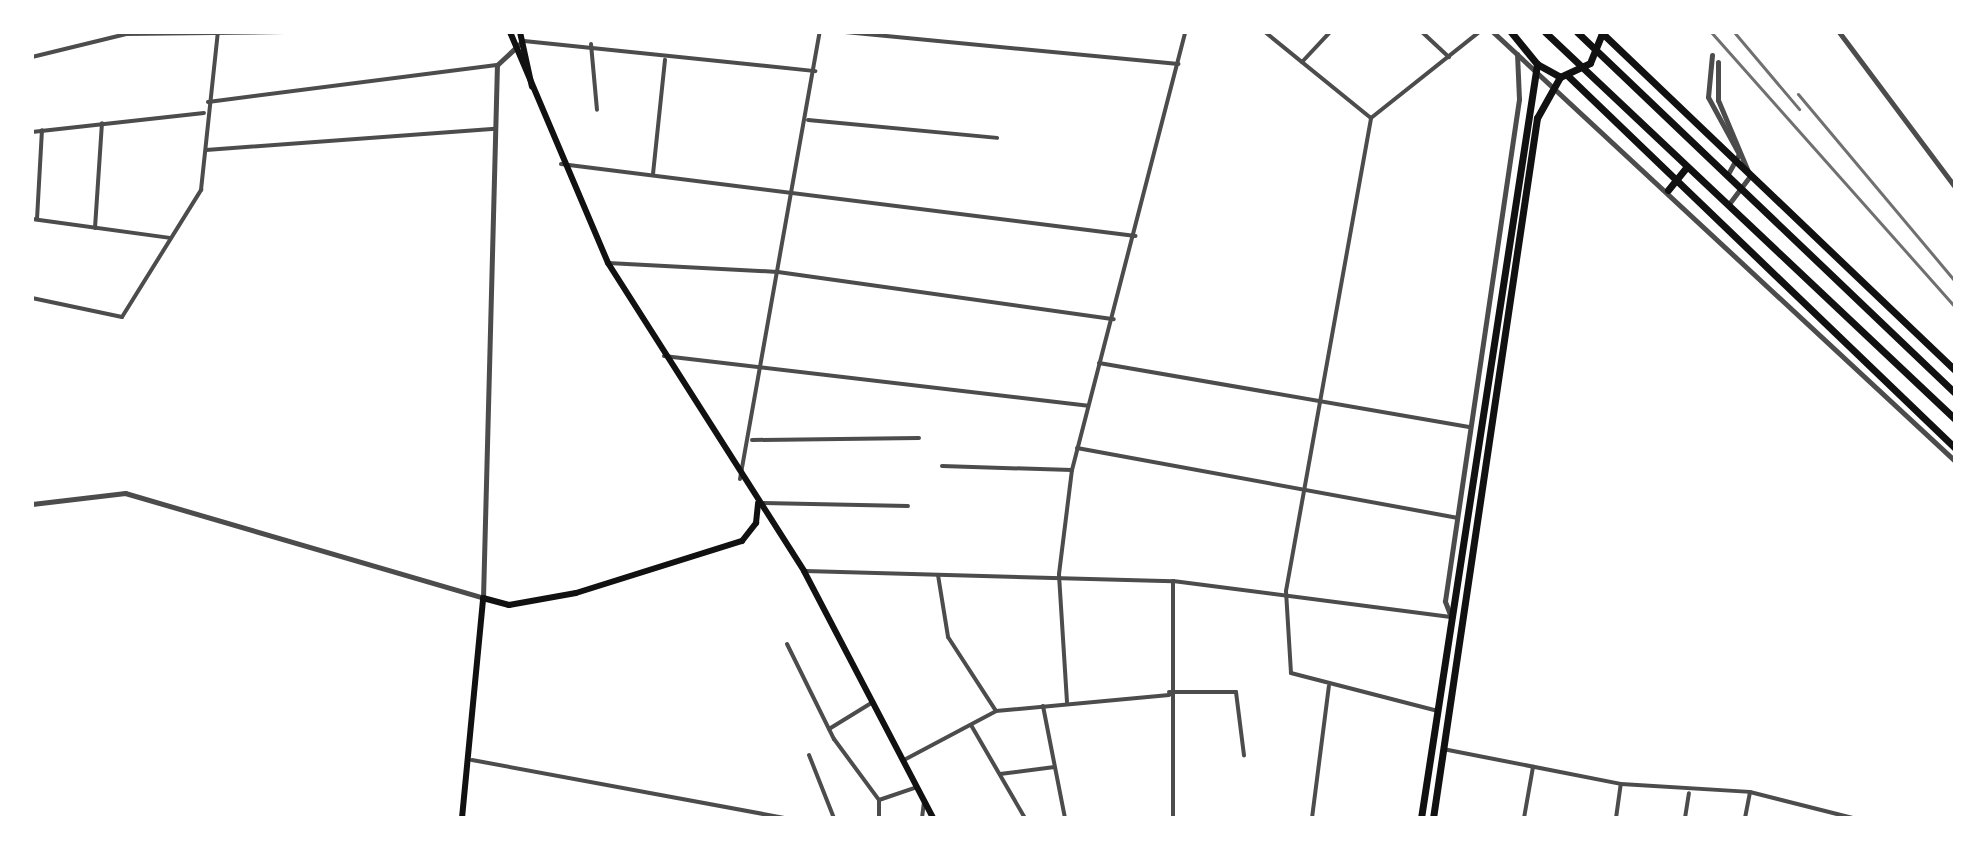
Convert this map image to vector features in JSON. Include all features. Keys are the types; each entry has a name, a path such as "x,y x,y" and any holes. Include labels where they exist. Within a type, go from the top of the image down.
{"main road":[{"path":"510,32 512,46 561,164 608,263 740,479 804,571 875,701 933,818"},
{"path":"520,32 535,99"},
{"path":"1511,32 1537,64 1564,76 1955,448"},
{"path":"1545,32 1726,207 1955,419"},
{"path":"1577,32 1955,393"},
{"path":"1433,818 1537,118 1564,76 1590,63 1602,33 1955,370"},
{"path":"1421,818 1537,64"},
{"path":"1668,190 1686,168"},
{"path":"462,818 472,760 483,598 523,605 576,593 742,541 756,523 758,503"}],"street":[{"path":"32,57 126,33 218,35 300,32"},
{"path":"740,479 752,440 778,272 797,190 820,32"},
{"path":"845,32 1178,64"},
{"path":"1067,702 1059,574 1072,470 1136,236 1185,32"},
{"path":"1265,32 1371,118"},
{"path":"1302,62 1330,32"},
{"path":"1422,32 1449,57"},
{"path":"1438,711 1329,686 1291,673 1286,591 1371,118 1479,32"},
{"path":"1493,32 1668,190 1955,461"},
{"path":"1839,32 1955,187"},
{"path":"32,298 122,317 201,190 206,150 204,113 218,35"},
{"path":"32,504 125,493 483,598 497,65 512,46 523,41 591,44 665,60 815,71"},
{"path":"591,44 597,110"},
{"path":"804,571 938,575 1059,574 1173,581 1286,591 1451,617 1445,601 1519,99 1517,53"},
{"path":"1712,55 1708,97 1739,154 1726,177"},
{"path":"653,174 665,60"},
{"path":"1718,62 1718,100 1748,158 1750,176 1726,207"},
{"path":"208,102 497,65"},
{"path":"32,132 204,113"},
{"path":"808,120 997,138"},
{"path":"95,228 102,123"},
{"path":"206,150 497,129"},
{"path":"42,130 35,219 170,238"},
{"path":"561,164 797,190 1136,236"},
{"path":"608,263 778,272 1114,319"},
{"path":"664,356 1088,406"},
{"path":"1099,363 1319,406 1471,427"},
{"path":"752,440 919,438"},
{"path":"1077,448 1459,518"},
{"path":"942,466 1072,470"},
{"path":"758,503 908,506"},
{"path":"938,575 948,637 996,711"},
{"path":"1173,581 1169,694 1173,818"},
{"path":"787,644 829,729 879,800 879,818"},
{"path":"1312,818 1329,686"},
{"path":"904,760 996,711 1067,702 1236,692 1244,755"},
{"path":"829,729 875,701"},
{"path":"1043,706 1065,818"},
{"path":"971,725 1025,818"},
{"path":"1443,749 1621,784 1689,793 1750,792 1853,818"},
{"path":"809,755 834,818"},
{"path":"472,760 786,818"},
{"path":"1000,774 1055,767"},
{"path":"1524,818 1533,767"},
{"path":"1616,818 1621,784"},
{"path":"879,800 917,787"},
{"path":"1745,818 1750,792"},
{"path":"1685,818 1689,793"},
{"path":"922,818 924,800"}],"railway":[{"path":"1711,32 1955,307"},
{"path":"1734,32 1799,109"},
{"path":"1798,94 1955,281"}]}
